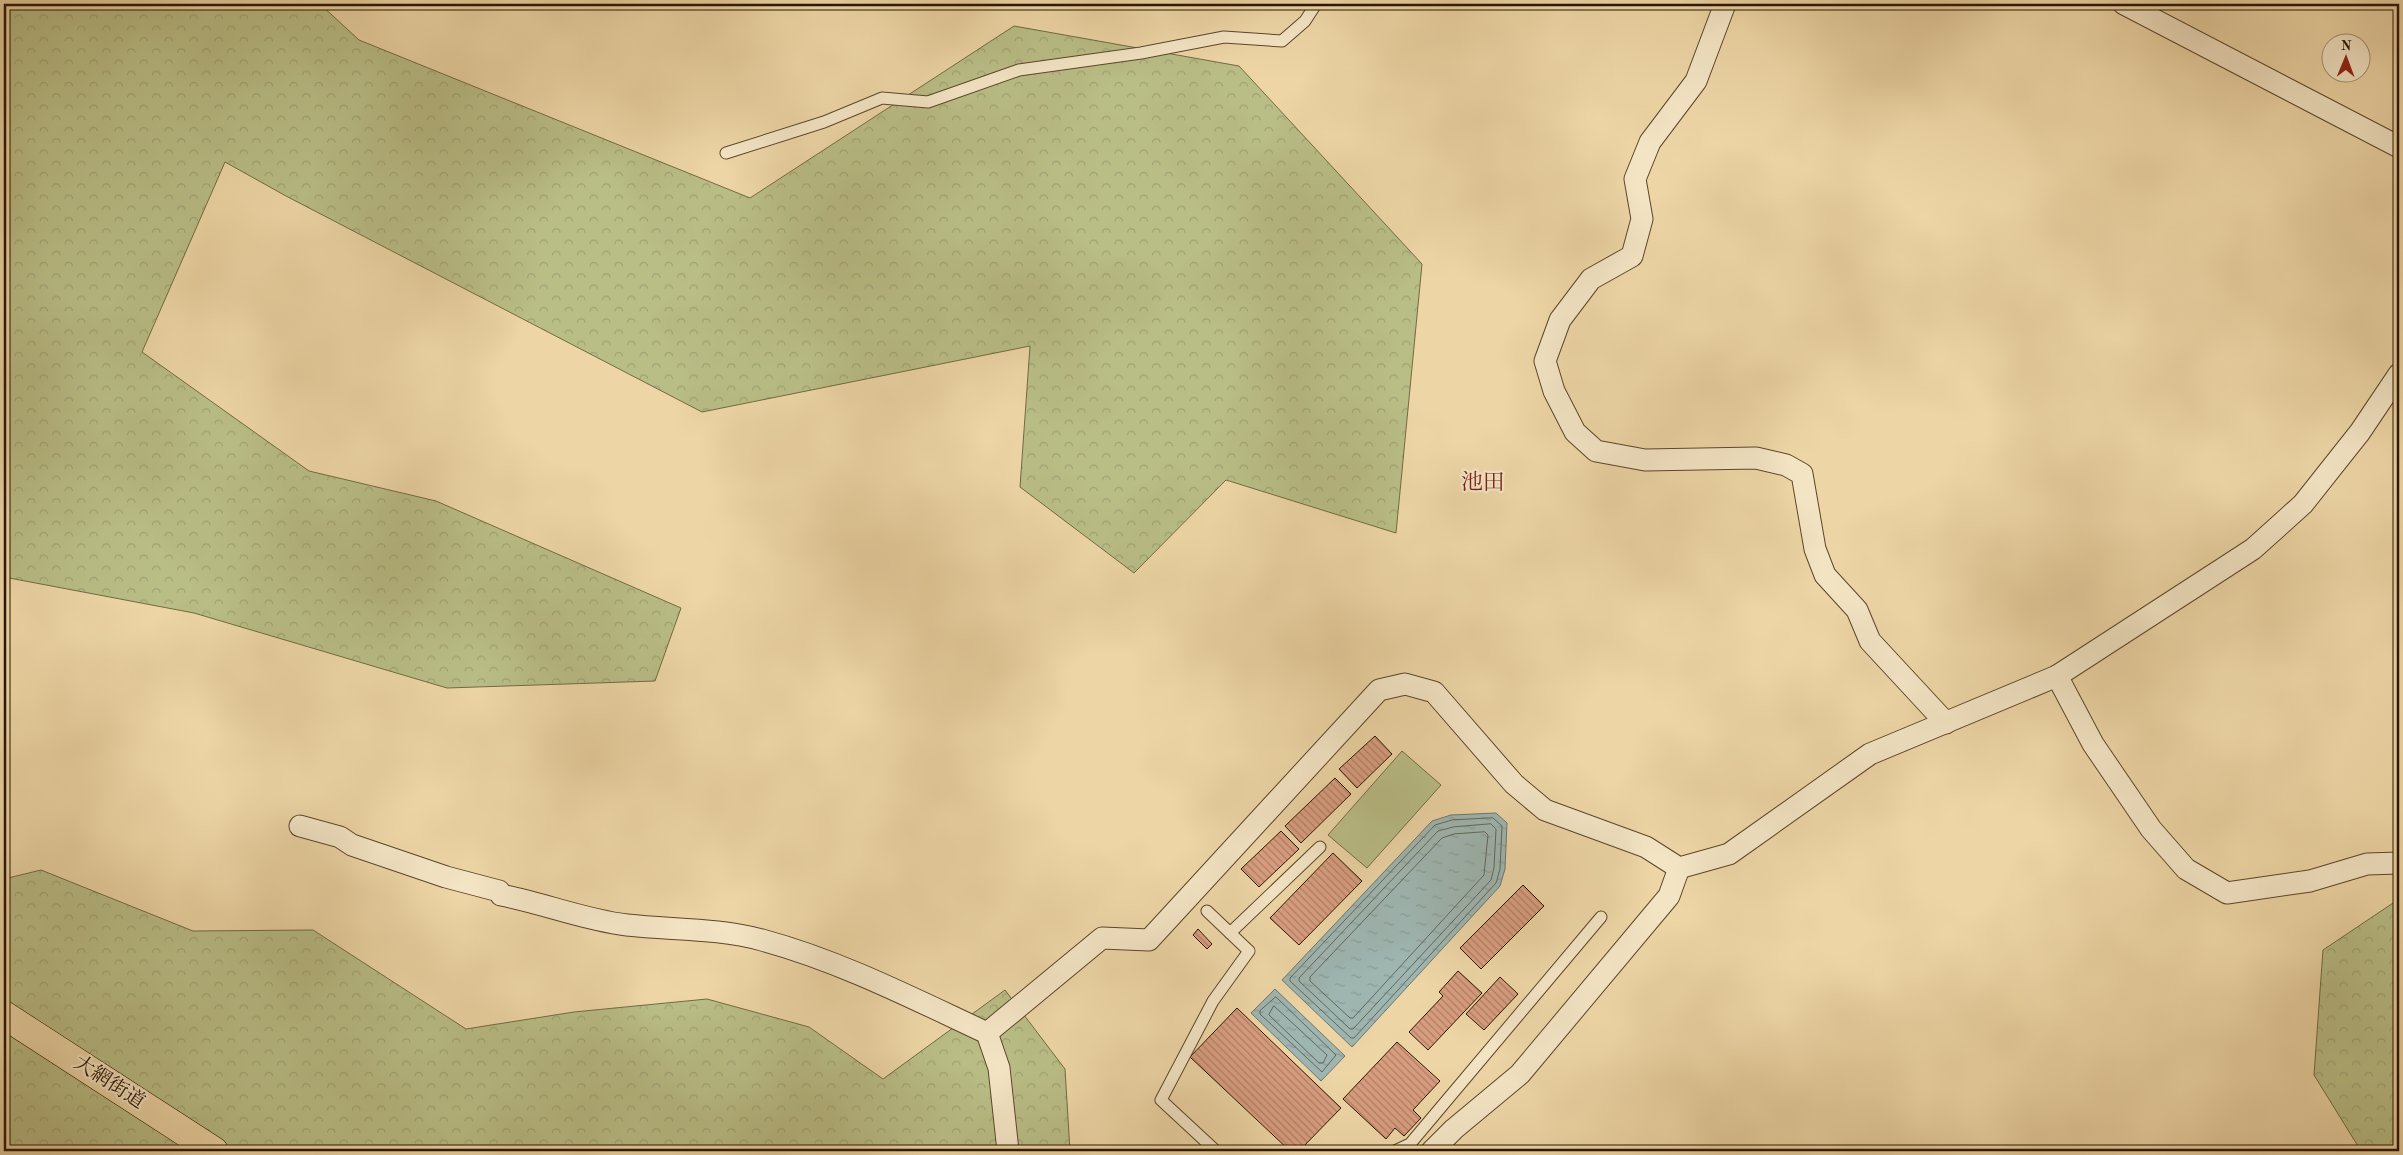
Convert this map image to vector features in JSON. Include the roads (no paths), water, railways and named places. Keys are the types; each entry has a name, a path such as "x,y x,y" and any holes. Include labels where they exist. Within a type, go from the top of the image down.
{"main road":[{"name":"大網街道","path":"4,1015 214,1151"}],"street":[{"path":"1725,4 1696,81 1650,142 1634,179 1642,219 1632,256 1591,279 1560,320 1546,361 1554,391 1575,432 1596,451 1645,460 1756,458 1786,465 1802,474 1815,548 1826,575 1857,610 1870,641 1946,723"},
{"path":"2124,4 2399,147"},
{"path":"987,1033 1102,938 1148,940 1379,690 1405,684 1434,692 1514,784 1545,810 1646,847 1680,868 1729,854 1870,754 2057,676 2253,549 2303,504 2360,432 2399,374"},
{"path":"2057,676 2092,744 2151,829 2186,869 2227,893 2310,881 2367,864 2399,863"},
{"path":"300,826 340,837 352,845 446,877 500,891 501,896 527,900 625,925 710,931 761,939 820,958 987,1033 999,1068 1008,1151"},
{"path":"1432,1151 1454,1129 1520,1074 1669,896 1680,868"}],"lane":[{"path":"726,153 824,122 882,98 928,102 1019,70 1141,54 1224,37 1282,41 1305,21 1316,4"},
{"path":"1230,933 1320,847"},
{"path":"1207,911 1249,951 1213,1001 1161,1100 1216,1151"},
{"path":"1395,1151 1410,1144 1601,918"},
{"path":"1438,1111 1454,1129"}],"water":[{"path":"1496,813 1507,823 1505,869 1500,886 1352,1047 1282,980 1432,821 1451,815"},
{"path":"1275,989 1345,1056 1321,1081 1251,1013"}],"district":[{"name":"池田","path":"1483,483"}]}
